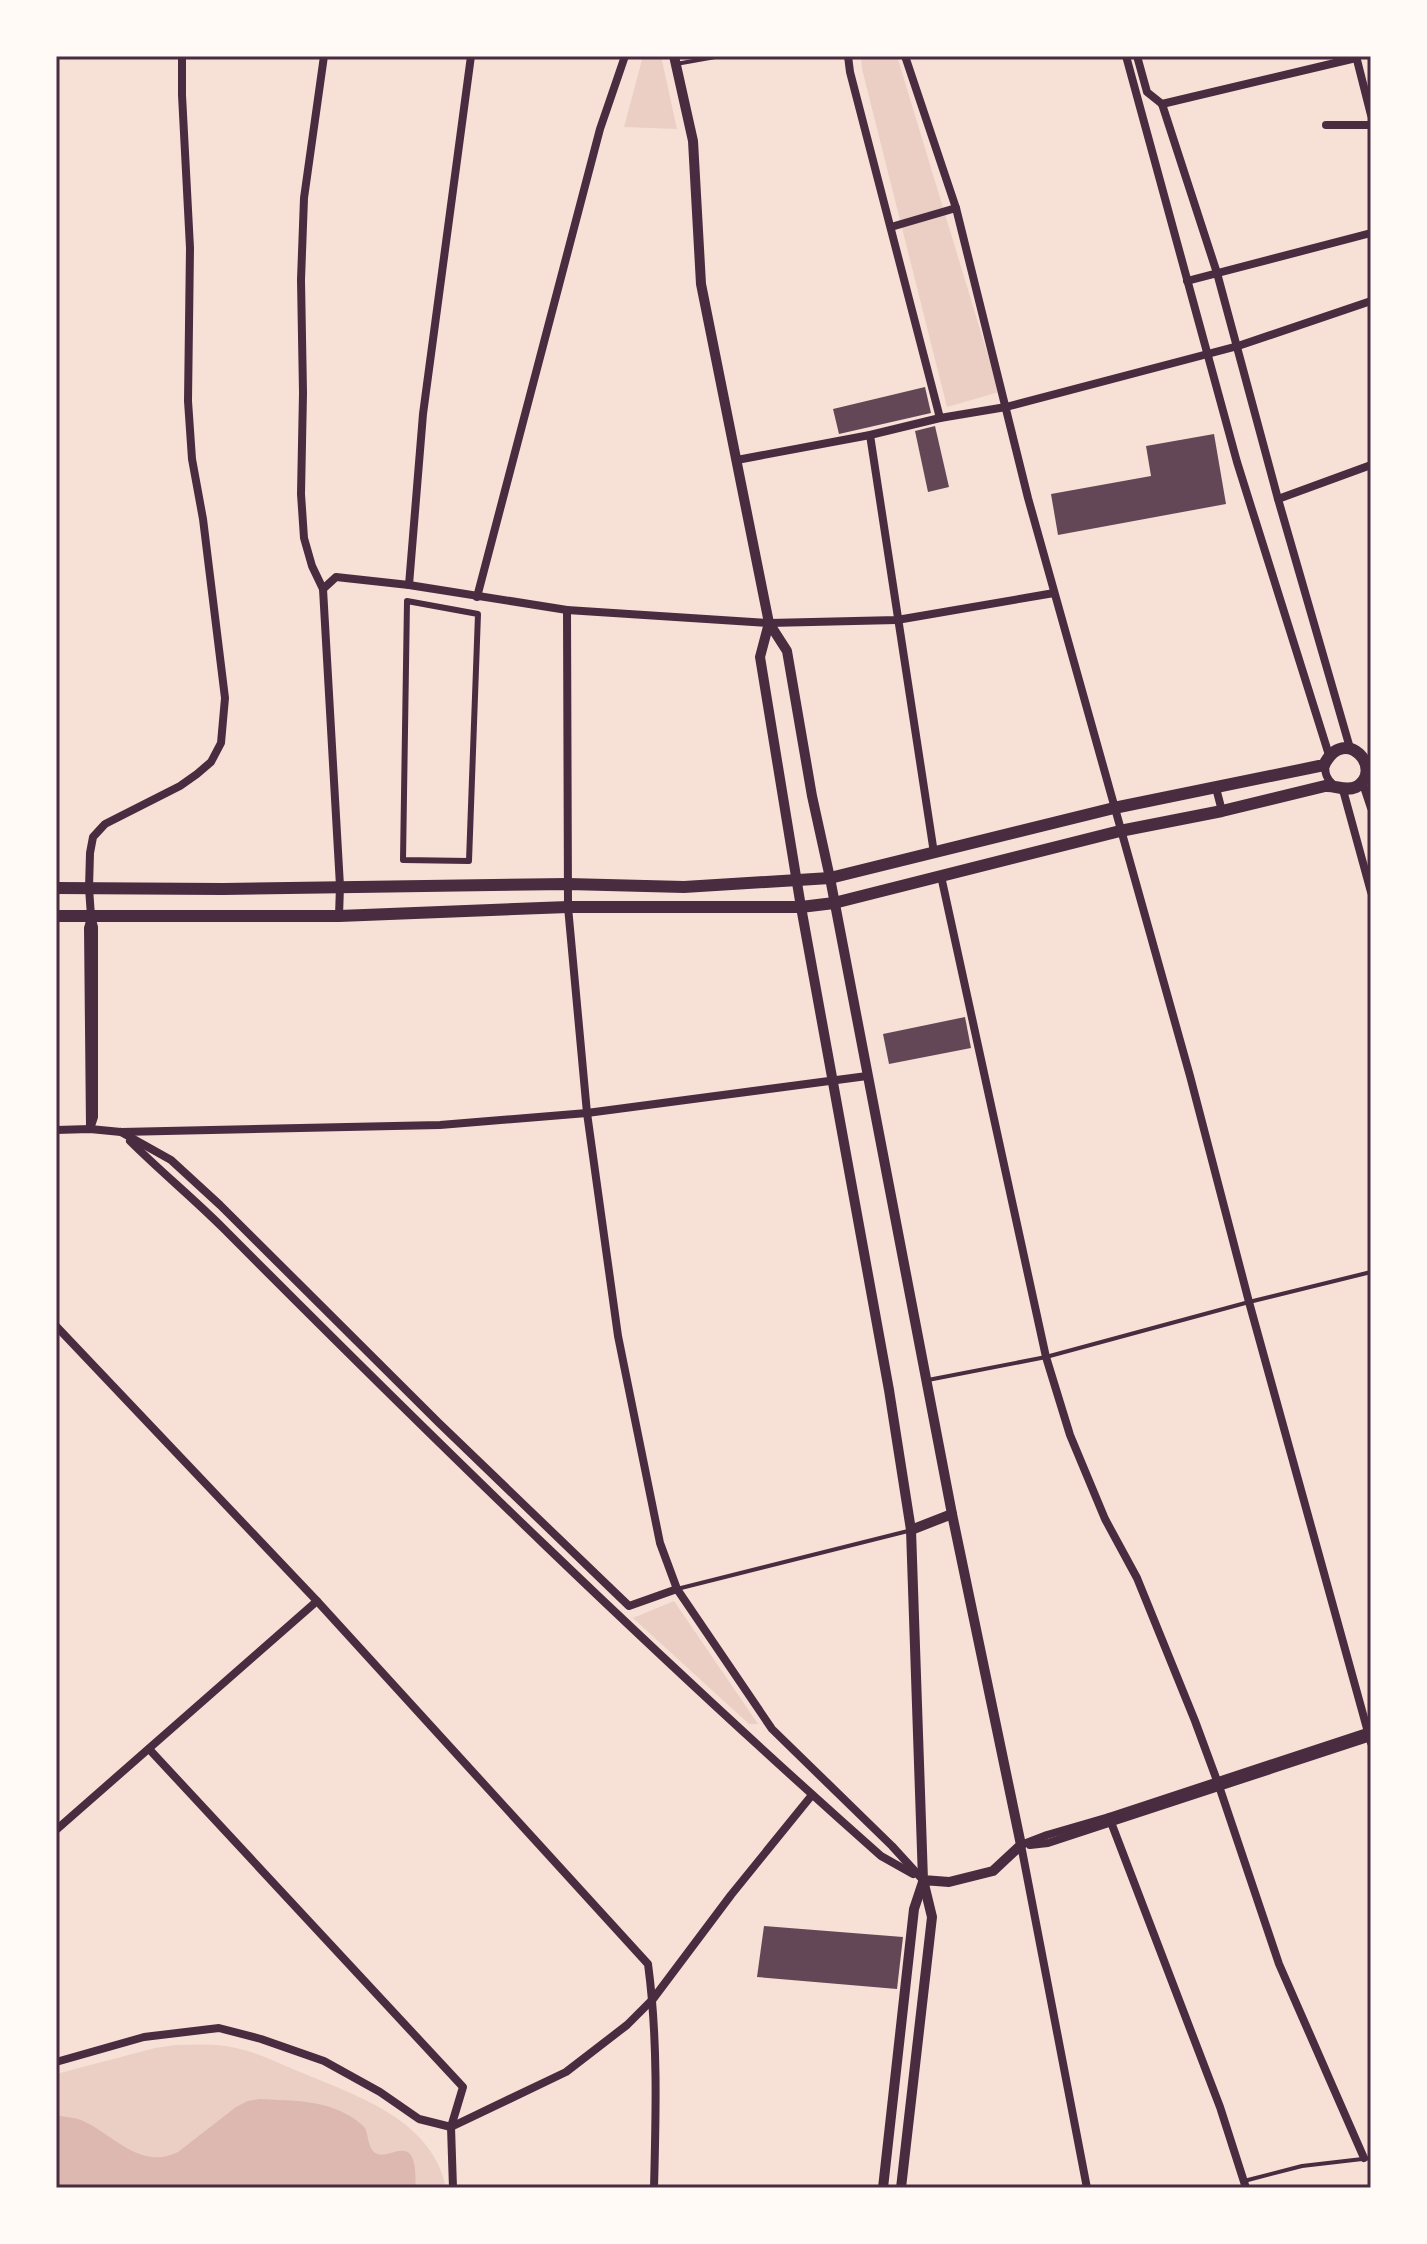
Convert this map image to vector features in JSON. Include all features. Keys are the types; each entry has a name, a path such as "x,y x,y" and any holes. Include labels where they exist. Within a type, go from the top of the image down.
{"main road":[{"path":"56,888 568,884 684,887 798,881 830,878 1114,808 1216,788 1327,760 1339,748 1360,751 1367,774 1354,788 1338,788 1120,831 834,903 801,907 568,907 339,916 56,916"}],"street":[{"path":"90,1129 88,928 93,837 105,824 180,786 211,762 221,743 225,698 203,519 192,459 188,401 190,248 182,56"},
{"path":"324,56 304,198 301,494 304,538 323,589 340,886 339,916"},
{"path":"409,585 423,414 471,56"},
{"path":"477,597 600,129 625,56"},
{"path":"848,56 940,418"},
{"path":"121,1132 206,1211 405,1411 617,1615 881,1856 923,1880 949,1882 993,1871 1021,1845 1047,1835 1110,1819 1370,1736 1054,593 956,208 905,56"},
{"path":"1126,56 1237,462 1327,760 1325,776 1338,788 1371,892"},
{"path":"1137,56 1147,92 1162,104 1217,273 1278,499 1360,751"},
{"path":"1162,104 1356,57 1371,115"},
{"path":"675,60 693,141 701,284 769,623 787,651 812,796 926,1381 1087,2188"},
{"path":"1136,94 1147,92"},
{"path":"1326,125 1371,125"},
{"path":"891,227 956,208"},
{"path":"1187,281 1371,233"},
{"path":"737,460 1006,407 1238,346 1371,301"},
{"path":"870,435 934,853"},
{"path":"1278,499 1371,465"},
{"path":"323,589 336,577 409,585 567,610 769,623 897,620 1054,593"},
{"path":"407,601 418,603 478,614 469,861 403,860 407,601"},
{"path":"567,610 568,907 587,1113 618,1336 660,1543 677,1589 772,1729 923,1880"},
{"path":"769,623 760,657 911,1530 923,1880 932,1917 901,2188"},
{"path":"1367,774 1371,808"},
{"path":"1216,788 1222,811"},
{"path":"941,876 1046,1357 1070,1435 1105,1519 1137,1578 1218,1784 1279,1964 1368,2158"},
{"path":"56,1130 121,1132 440,1125 587,1113 867,1076"},
{"path":"121,1132 171,1160 210,1196 629,1606 677,1589"},
{"path":"56,1326 317,1601 648,1964 653,1999 656,2092 654,2188"},
{"path":"911,1530 952,1514"},
{"path":"56,1830 317,1601"},
{"path":"149,1749 463,2087 451,2127 453,2188"},
{"path":"56,2062 144,2037 219,2028 324,2061 380,2092 419,2119 451,2127 566,2072 606,2044 653,1999 731,1895 812,1795"},
{"path":"1110,1819 1220,2107 1245,2184"},
{"path":"883,2188 914,1909 923,1880"}],"lane":[{"path":"675,60 721,56"},
{"path":"926,1381 1046,1357 1371,1272"},
{"path":"677,1589 911,1530"},
{"path":"617,1615 629,1606"},
{"path":"1245,2184 1302,2166 1368,2158"}],"shaded area":[{"path":"643,56 661,56 677,129 624,127"},
{"path":"861,56 897,56 999,392 947,407"},
{"path":"674,1601 758,1724 749,1724 633,1618"},
{"path":"175,2045 228,2046 245,2050 348,2092 391,2114 426,2145 438,2165 446,2188 56,2188 56,2074"},
{"path":"259,2099 309,2102 345,2113 365,2127 373,2151 383,2155 401,2151 411,2155 416,2188 56,2188 56,2115 81,2120 139,2154 164,2157 178,2152 236,2107"}],"building":[{"path":"925,387 931,413 839,434 833,409"},
{"path":"935,426 949,487 928,492 915,431"},
{"path":"1214,434 1226,504 1058,535 1051,494 1151,476 1146,446"},
{"path":"965,1017 971,1048 889,1064 883,1034"},
{"path":"764,1926 903,1937 897,1989 757,1977"}]}
